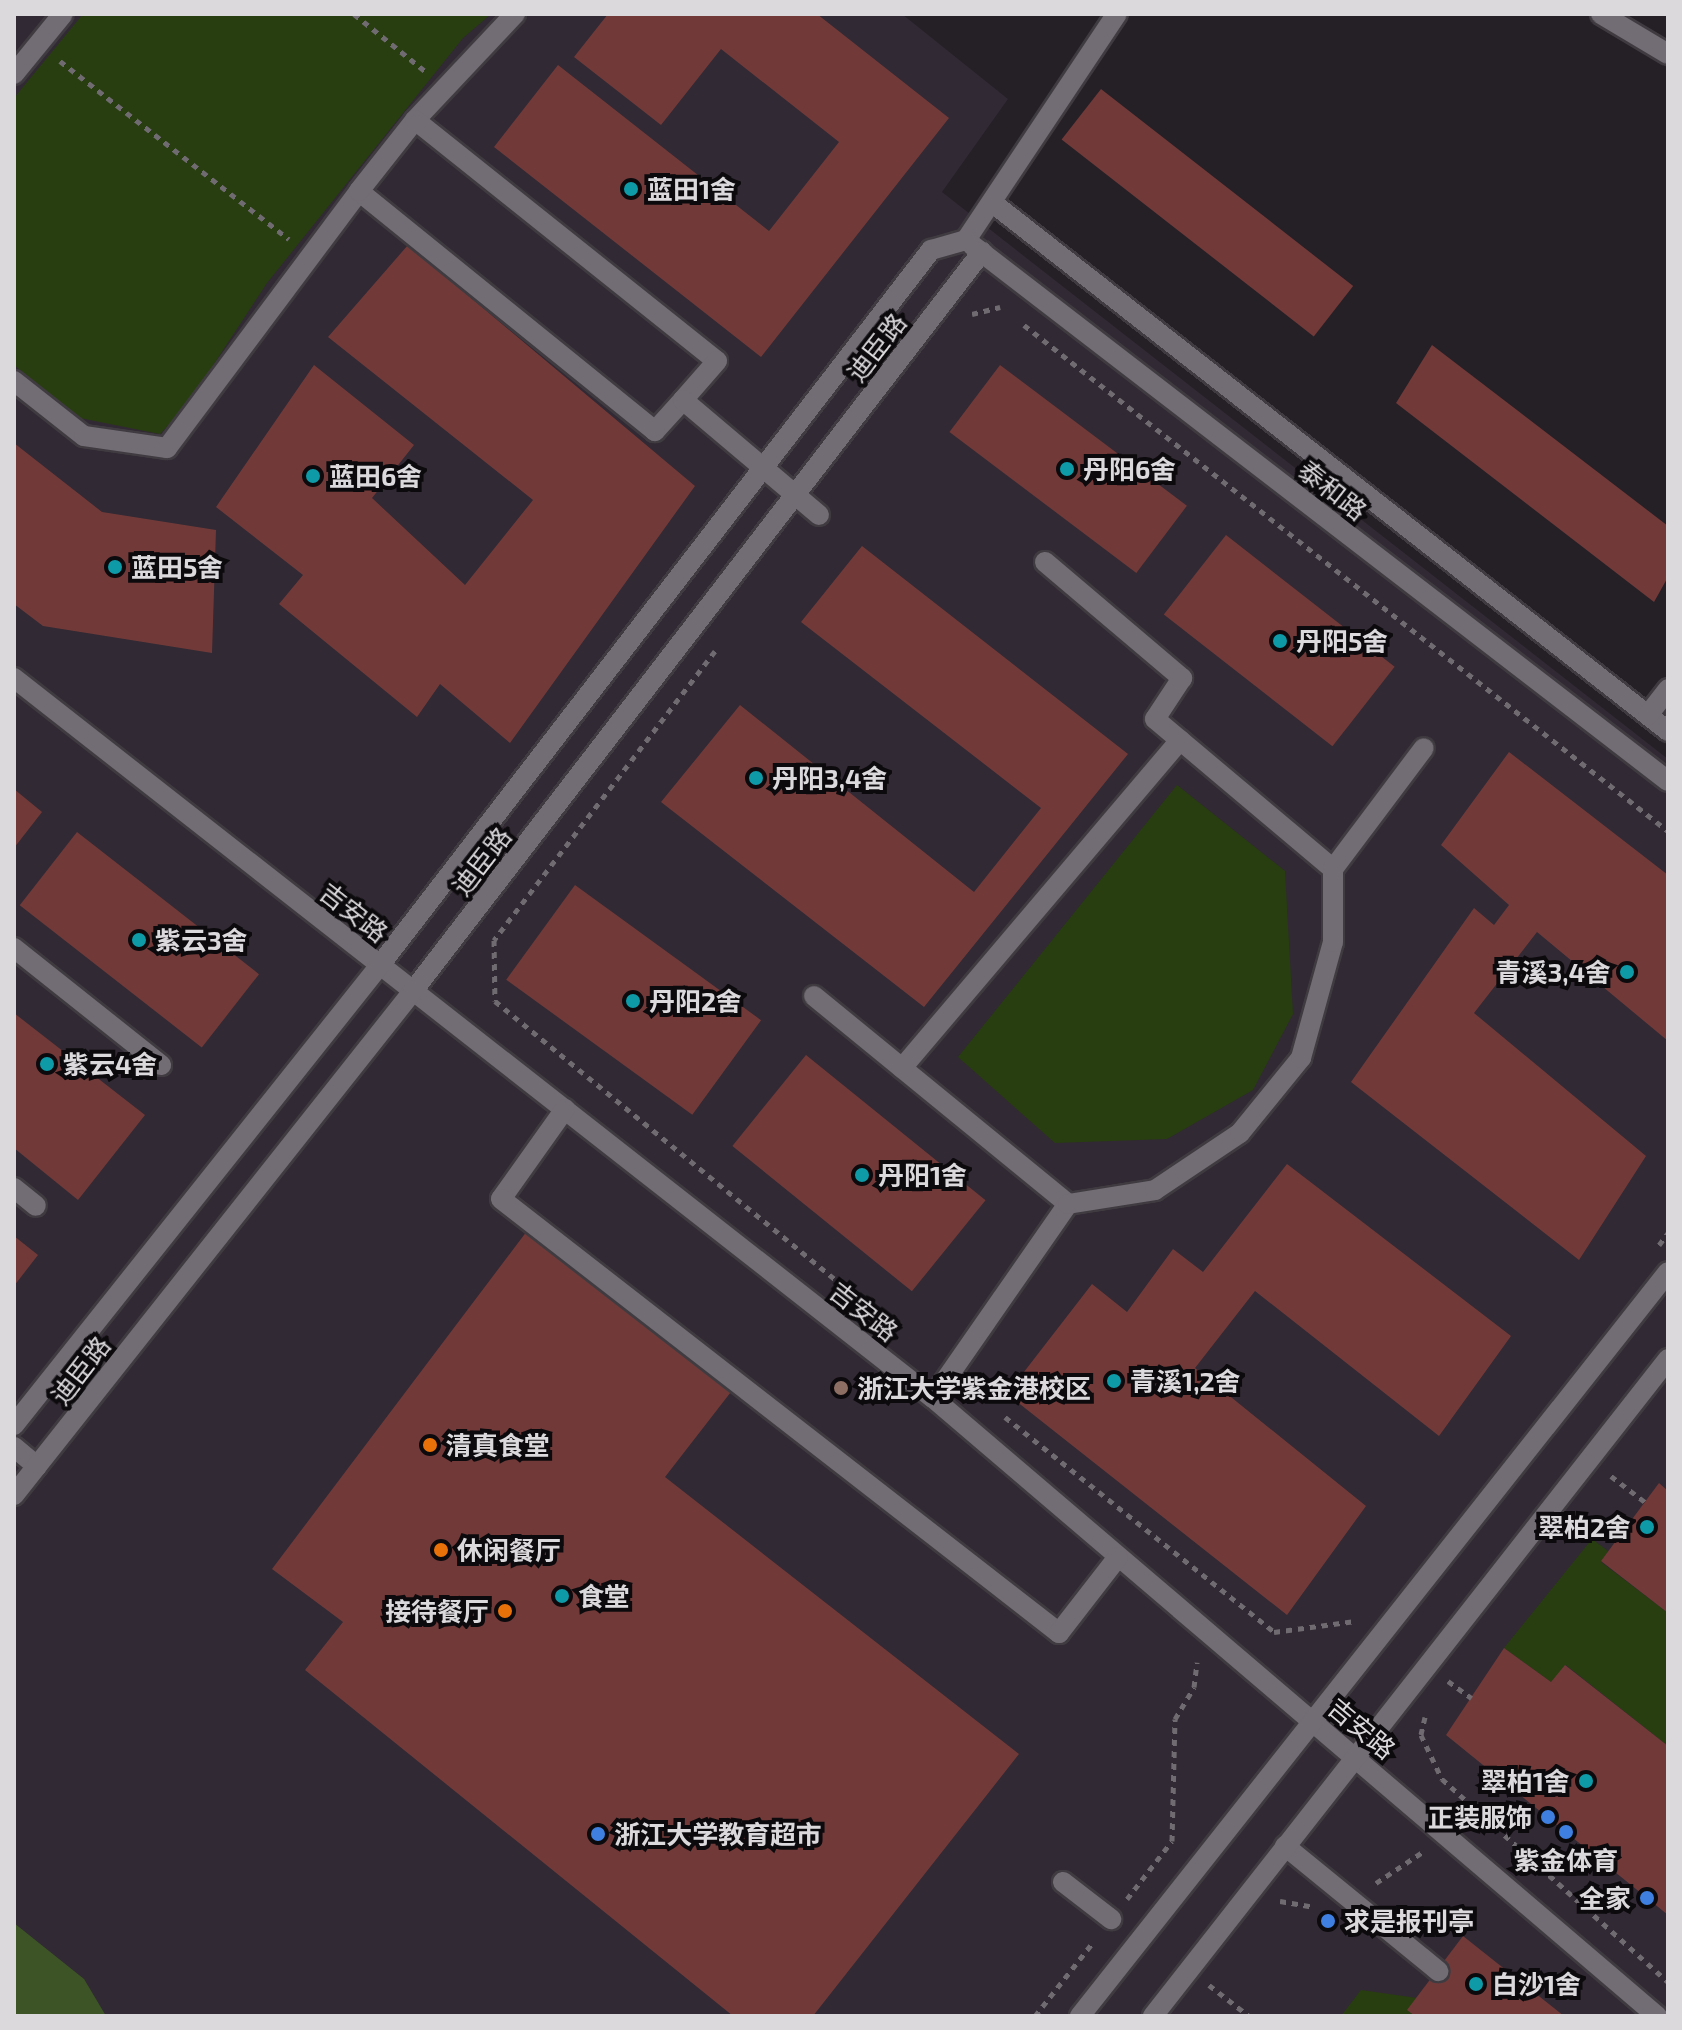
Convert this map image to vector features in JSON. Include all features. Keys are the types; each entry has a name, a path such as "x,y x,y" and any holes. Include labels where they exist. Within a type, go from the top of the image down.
{"street":[{"path":"14,74 41,45 63,14"},
{"path":"14,381 84,436 167,448 309,255 443,85 515,14"},
{"path":"974,246 994,204 1117,14"},
{"path":"1601,14 1668,54"},
{"path":"359,191 655,431 717,361 415,120"},
{"name":"泰和路","path":"994,204 1668,731"},
{"name":"泰和路","path":"974,246 1668,781"},
{"name":"迪臣路","path":"14,1425 380,965 931,250 974,246"},
{"name":"迪臣路","path":"14,1495 413,991 795,495 974,246"},
{"path":"683,400 819,515"},
{"path":"1045,562 1182,678 1155,719 1333,869"},
{"name":"吉安路","path":"14,678 933,1398 1657,2016"},
{"path":"1648,715 1668,689"},
{"path":"902,1068 1180,740"},
{"path":"933,1398 1068,1204 1155,1190 1240,1133 1301,1058 1333,942 1333,869 1424,748"},
{"path":"14,948 161,1065"},
{"path":"814,996 1068,1204"},
{"path":"565,1109 501,1199 1059,1633 1118,1557"},
{"path":"14,1188 36,1206"},
{"path":"1080,2016 1668,1272"},
{"path":"1153,2016 1668,1359"},
{"path":"14,1447 37,1466"},
{"path":"1285,1846 1438,1971"},
{"path":"1063,1882 1111,1919"}],"path":[{"path":"354,14 443,85"},
{"path":"41,45 309,255"},
{"path":"961,318 998,305 1668,831"},
{"path":"721,643 494,940 495,1001 881,1317"},
{"path":"1649,1258 1668,1233"},
{"path":"997,1411 1274,1632 1317,1629 1358,1620 1368,1613"},
{"path":"1598,1486 1616,1462"},
{"path":"1607,1473 1645,1502"},
{"path":"1035,2016 1172,1841 1175,1719 1194,1687 1194,1653"},
{"path":"1437,1687 1451,1670"},
{"path":"1444,1678 1471,1698"},
{"path":"1428,1706 1421,1735 1442,1779 1668,1982"},
{"path":"1205,1982 1249,2016"}],"shaded area":[{"name":"浙江大学紫金港校区","path":"14,14 902,14 1008,99 942,192 1668,759 1668,2016 14,2016"}],"green space":[{"path":"83,14 491,14 463,38 267,283 187,405 160,434 80,418 14,365 14,98"},
{"path":"1177,785 1285,871 1293,1014 1253,1090 1167,1139 1055,1143 958,1057"},
{"path":"1592,1539 1608,1551 1601,1562 1668,1613 1668,1746 1566,1665 1551,1682 1504,1648"},
{"path":"14,1923 84,1979 106,2016 14,2016"},
{"path":"1361,1990 1417,1998 1415,2016 1341,2016"}],"building":[{"name":"蓝田1舍","path":"608,14 817,14 949,118 761,357 494,147 558,65 769,231 839,142 721,49 661,125 574,57"},
{"path":"1101,89 1353,286 1314,336 1062,139"},
{"name":"蓝田6舍","path":"408,245 695,486 510,743 440,684 417,717 279,604 303,575 216,507 314,365 414,445 372,498 465,585 533,500 328,337"},
{"path":"1432,345 1668,526 1668,577 1654,602 1396,403"},
{"name":"丹阳6舍","path":"1000,365 1187,506 1136,573 949,432"},
{"name":"蓝田5舍","path":"14,443 102,512 216,530 212,653 43,626 14,604"},
{"name":"丹阳5舍","path":"1226,535 1395,667 1332,746 1164,615"},
{"name":"丹阳3,4舍","path":"862,546 1128,754 924,1007 661,802 740,705 974,892 1041,808 801,622"},
{"name":"青溪3,4舍","path":"1509,752 1668,875 1668,1041 1537,932 1474,1013 1646,1156 1579,1260 1351,1082 1474,908 1494,925 1509,905 1441,845"},
{"path":"14,789 42,812 14,848"},
{"name":"紫云3舍","path":"77,832 259,974 202,1048 20,905"},
{"name":"丹阳2舍","path":"575,885 761,1020 692,1115 506,980"},
{"name":"紫云4舍","path":"14,1013 145,1115 78,1200 14,1148"},
{"name":"丹阳1舍","path":"806,1055 986,1200 912,1291 732,1146"},
{"name":"青溪1,2舍","path":"1287,1164 1511,1336 1439,1436 1255,1291 1195,1368 1366,1506 1287,1615 1007,1394 1092,1284 1127,1312 1173,1249 1203,1272"},
{"name":"食堂","path":"530,1227 734,1388 665,1477 1019,1754 813,2016 733,2016 305,1670 343,1622 272,1569"},
{"path":"14,1236 38,1255 14,1286"},
{"name":"翠柏2舍","path":"1659,1483 1668,1491 1668,1613 1601,1561"},
{"name":"翠柏1舍","path":"1504,1648 1551,1682 1565,1665 1668,1746 1668,1915 1446,1735"},
{"name":"白沙1舍","path":"1463,1936 1564,2016 1415,2016 1407,2010"}],"place":[{"name":"蓝田1舍","path":"631,189"},
{"name":"丹阳6舍","path":"1067,469"},
{"name":"蓝田6舍","path":"313,476"},
{"name":"蓝田5舍","path":"115,567"},
{"name":"丹阳5舍","path":"1280,641"},
{"name":"丹阳3,4舍","path":"756,778"},
{"name":"紫云3舍","path":"139,940"},
{"name":"青溪3,4舍","path":"1627,972"},
{"name":"丹阳2舍","path":"633,1001"},
{"name":"紫云4舍","path":"47,1064"},
{"name":"丹阳1舍","path":"862,1175"},
{"name":"青溪1,2舍","path":"1114,1381"},
{"name":"浙江大学紫金港校区","path":"841,1388"},
{"name":"清真食堂","path":"430,1445"},
{"name":"翠柏2舍","path":"1647,1527"},
{"name":"休闲餐厅","path":"441,1550"},
{"name":"食堂","path":"562,1596"},
{"name":"接待餐厅","path":"505,1611"},
{"name":"翠柏1舍","path":"1586,1781"},
{"name":"正装服饰","path":"1548,1817"},
{"name":"紫金体育","path":"1566,1832"},
{"name":"浙江大学教育超市","path":"598,1834"},
{"name":"全家","path":"1647,1898"},
{"name":"求是报刊亭","path":"1328,1921"},
{"name":"白沙1舍","path":"1476,1984"}]}
